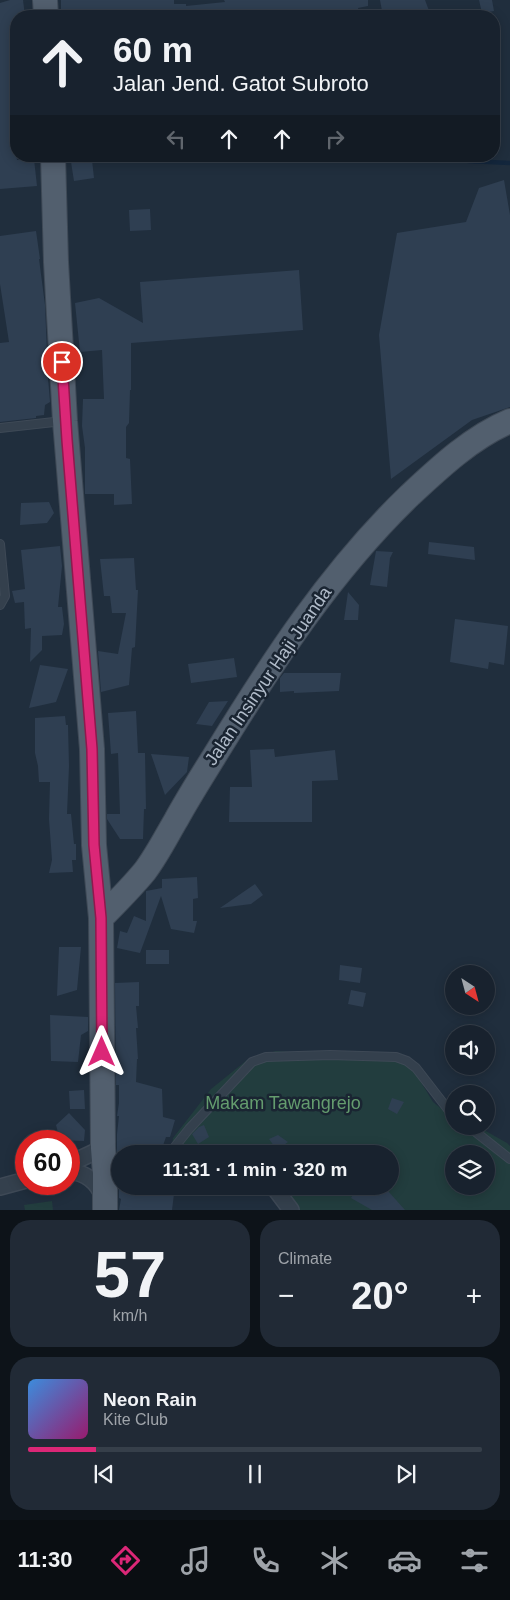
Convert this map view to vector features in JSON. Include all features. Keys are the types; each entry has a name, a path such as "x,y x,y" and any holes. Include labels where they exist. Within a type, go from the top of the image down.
{"main road":[{"path":"53,162 56,262 65,421 92,749 94,845 101,918 103,1148 111,1167"},
{"name":"Jalan Insinyur Haji Juanda","path":"101,918 126,892 162,847 216,754 284,646 339,572 384,521 437,471 486,433 510,421"},
{"path":"105,1206 111,1180"}],"street":[{"path":"80,1159 103,1148"},
{"path":"80,1174 91,1179 98,1186 105,1206"},
{"path":"0,1187 15,1183"},
{"path":"279,1195 291,1210"}],"lane":[{"path":"0,428 65,421"},
{"path":"0,544 5,596 0,605"},
{"path":"177,1145 252,1062 266,1057 351,1055 396,1057 407,1061 416,1068 445,1107"},
{"path":"479,1135 510,1159"}],"green space":[{"name":"Makam Tawangrejo","path":"276,1051 400,1060 416,1074 433,1102 445,1112 445,1135 493,1135 510,1146 510,1210 290,1210 279,1195 399,1195 399,1145 172,1145 173,1138 211,1089 247,1060"},
{"path":"52,1201 53,1210 25,1210 24,1205"}],"building":[{"path":"10,0 23,0 24,10 10,10 10,162 34,162 37,186 0,189 0,3"},
{"path":"61,0 174,0 174,4 186,4 186,6 225,2 224,0 368,0 368,6 358,8 358,10 61,10"},
{"path":"380,0 425,0 429,10 382,10"},
{"path":"479,0 492,0 494,10 481,10"},
{"path":"71,162 92,162 94,178 74,181"},
{"path":"504,180 510,215 510,407 472,420 391,479 379,335 397,233 466,222 479,188"},
{"path":"150,209 151,230 130,231 129,210"},
{"path":"36,231 45,305 50,402 45,405 44,415 36,416 36,418 0,422 0,343 9,342 0,284 0,236"},
{"path":"299,270 303,330 131,343 131,390 129,423 126,427 126,458 130,459 132,504 114,505 114,494 85,494 85,448 82,426 83,399 104,399 102,350 80,352 75,303 99,298 143,323 140,282"},
{"path":"49,502 54,513 47,523 20,525 21,503"},
{"path":"429,542 474,547 475,560 428,554"},
{"path":"60,546 62,566 58,607 62,607 64,624 62,635 42,636 42,650 30,662 31,628 25,629 24,602 15,603 12,591 25,589 21,550"},
{"path":"376,551 393,552 390,558 387,587 370,585"},
{"path":"134,558 136,590 138,590 135,647 132,648 129,685 101,692 98,651 118,654 126,613 112,613 110,596 104,596 100,559"},
{"path":"348,592 359,605 358,620 344,620"},
{"path":"455,619 508,626 504,665 489,662 488,669 450,662"},
{"path":"234,658 237,677 191,683 188,664"},
{"path":"40,665 68,669 56,702 29,708"},
{"path":"284,673 341,673 339,691 280,692 280,678"},
{"path":"228,701 212,726 196,724 209,702"},
{"path":"136,711 138,753 145,753 146,809 144,809 143,839 120,839 107,819 107,814 120,814 118,753 111,754 108,713"},
{"path":"65,716 66,725 68,725 69,766 67,814 71,814 74,844 76,844 76,860 72,860 73,872 49,873 52,860 49,819 50,782 39,782 35,753 35,718"},
{"path":"274,749 275,757 335,750 338,780 312,781 312,822 229,822 230,787 252,787 250,750"},
{"path":"151,754 189,757 187,772 165,795"},
{"path":"197,877 198,898 193,899 193,921 197,921 194,933 171,929 161,896 140,953 117,948 120,931 127,933 134,916 146,921 146,891 162,888 162,879"},
{"path":"255,884 263,895 251,904 220,908"},
{"path":"59,947 81,947 77,990 57,996"},
{"path":"146,950 169,950 169,964 146,964"},
{"path":"340,965 362,968 360,983 339,980"},
{"path":"139,982 139,1006 136,1006 138,1059 136,1082 162,1089 163,1117 175,1120 170,1137 166,1137 163,1145 117,1145 119,1085 116,1085 115,983"},
{"path":"351,990 366,993 363,1007 348,1004"},
{"path":"50,1015 88,1017 88,1031 81,1035 78,1062 51,1061"},
{"path":"84,1090 85,1109 70,1109 69,1091"},
{"path":"392,1098 404,1102 397,1114 388,1109"},
{"path":"69,1113 85,1130 84,1141 80,1141 80,1130 57,1130 56,1125"},
{"path":"204,1125 209,1137 198,1144 192,1134"},
{"path":"278,1135 288,1142 284,1145 273,1145 269,1139"},
{"path":"119,1195 174,1195 172,1210 119,1210 121,1199"},
{"path":"353,1195 392,1195 405,1210 372,1210 351,1198"}],"waterway":[{"path":"489,162 510,163"}],"route":[{"path":"62,362 92,749 94,845 101,918 102,1052"}]}
